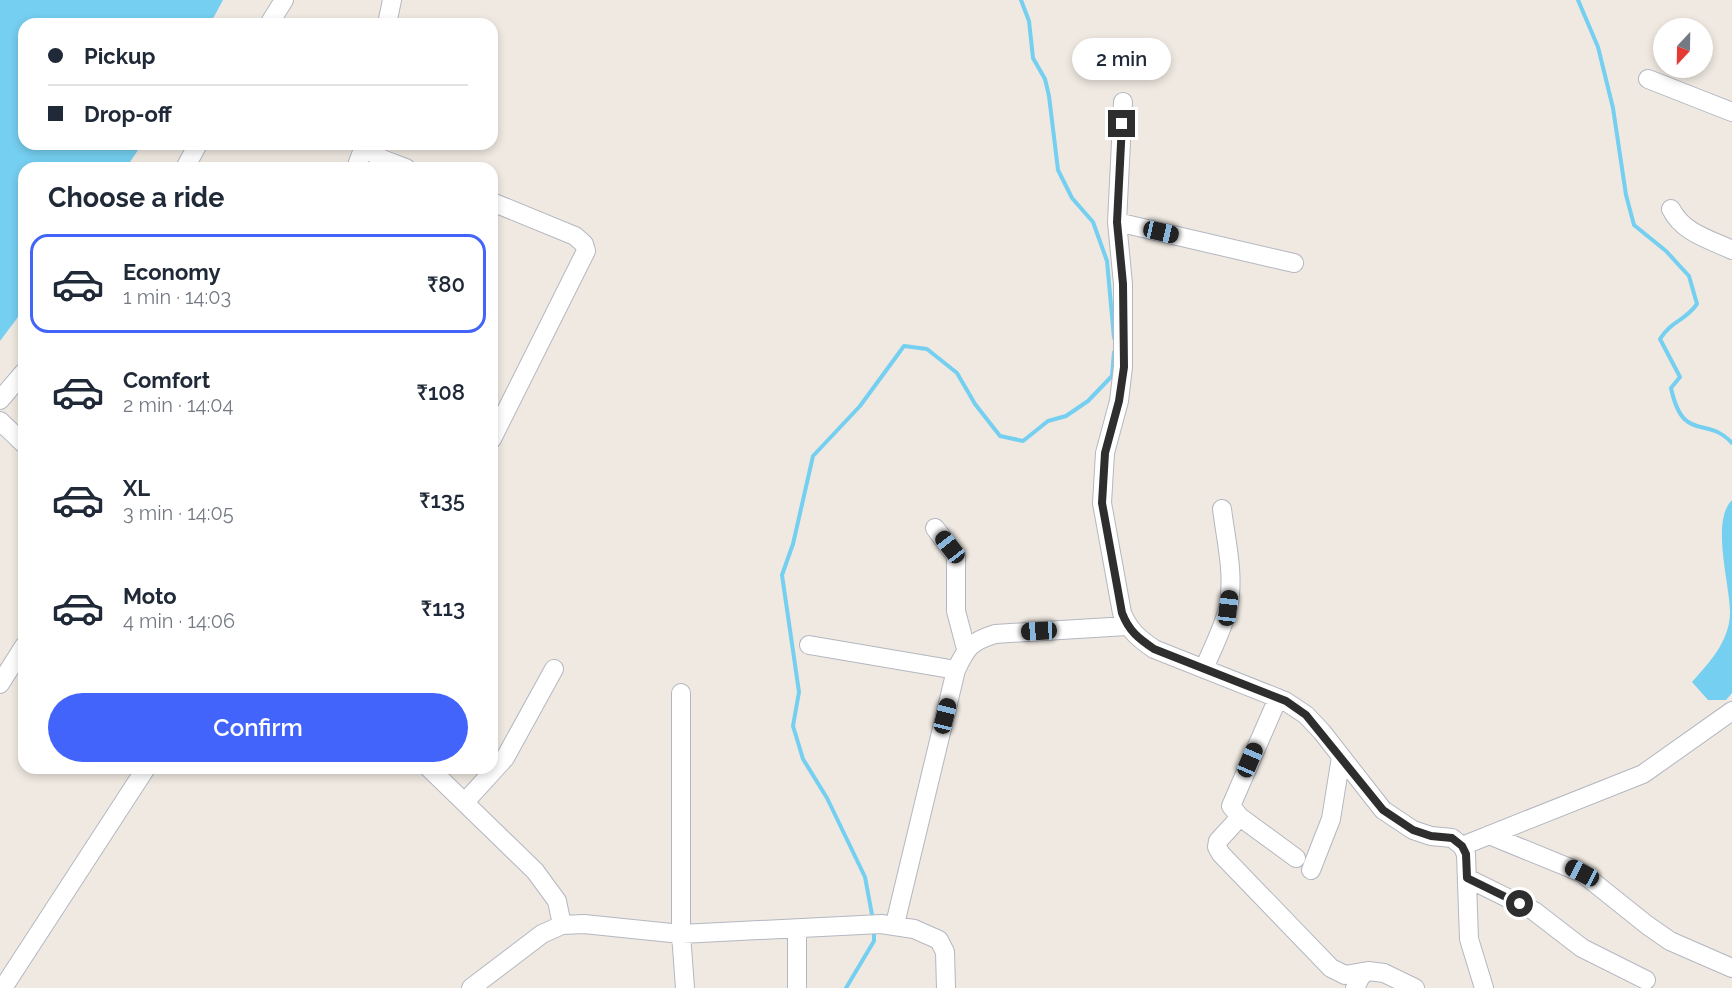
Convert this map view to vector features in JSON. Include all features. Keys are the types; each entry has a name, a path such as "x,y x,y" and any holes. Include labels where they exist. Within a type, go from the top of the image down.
{"street":[{"path":"273,18 284,0"},
{"path":"388,18 392,0"},
{"path":"1648,79 1732,112"},
{"path":"1123,102 1117,222 1123,284 1124,367 1119,401 1105,453 1102,503 1122,613 1127,626 1136,637 1154,649 1278,698 1306,715 1383,810 1396,820 1431,836 1452,838 1462,846 1466,854 1469,939 1484,988"},
{"path":"369,150 391,162"},
{"path":"498,204 575,236 584,244 586,251 498,427"},
{"path":"1671,209 1677,222 1692,232 1732,250"},
{"path":"1117,222 1294,262"},
{"path":"0,400 18,379"},
{"path":"0,421 18,438"},
{"path":"1204,669 1225,615 1230,594 1222,509"},
{"path":"935,528 956,556 956,612 966,649"},
{"path":"888,924 956,670 966,649 975,640 995,634 1127,626"},
{"path":"809,645 956,670"},
{"path":"0,684 18,656"},
{"path":"498,766 505,758 554,669"},
{"path":"681,693 681,934 685,988"},
{"path":"1278,698 1231,806 1240,817 1296,858"},
{"path":"1462,846 1643,774 1732,711"},
{"path":"1311,870 1331,819 1341,757"},
{"path":"3,988 142,774"},
{"path":"435,774 547,886 557,901 562,925"},
{"path":"465,802 490,774"},
{"path":"1240,817 1218,841 1217,847 1221,854 1331,968 1345,975 1368,971 1384,973 1415,988"},
{"path":"1489,835 1582,873 1647,926 1670,941 1732,968"},
{"path":"1467,878 1534,911 1581,948 1646,980"},
{"path":"471,988 542,934 562,925 584,924 681,934 888,924 933,936 944,945 946,988"},
{"path":"797,930 797,988"},
{"path":"1355,988 1361,975 1368,971"}],"water":[{"path":"0,0 223,0 213,18 18,18 18,150 138,150 130,162 18,162 18,317 0,341"},
{"path":"1732,500 1732,693 1726,700 1708,700 1692,682 1717,651 1729,624 1730,614 1722,539 1726,510"}],"waterway":[{"path":"1021,0 1029,21 1033,58 1045,79 1049,96 1058,170 1072,198 1093,222 1107,261 1114,338"},
{"path":"1578,0 1598,47 1613,108 1626,195 1634,225 1666,251 1689,276 1697,304 1669,328 1660,339 1680,377 1671,388 1676,405 1689,423 1714,430 1732,443"},
{"path":"873,920 865,877 827,798 803,759 793,726 799,692 782,575 793,544 813,456 860,406 904,346 927,349 957,373 975,404 1000,436 1023,441 1048,421 1066,416 1088,401 1112,376 1114,352"},
{"path":"846,988 874,941 874,930"}],"route":[{"path":"1122,124 1117,222 1123,284 1124,367 1123,383 1105,453 1102,503 1122,613 1127,626 1136,637 1154,649 1286,701 1306,715 1383,810 1413,830 1431,836 1452,838 1462,846 1466,854 1467,878 1520,904"}]}
